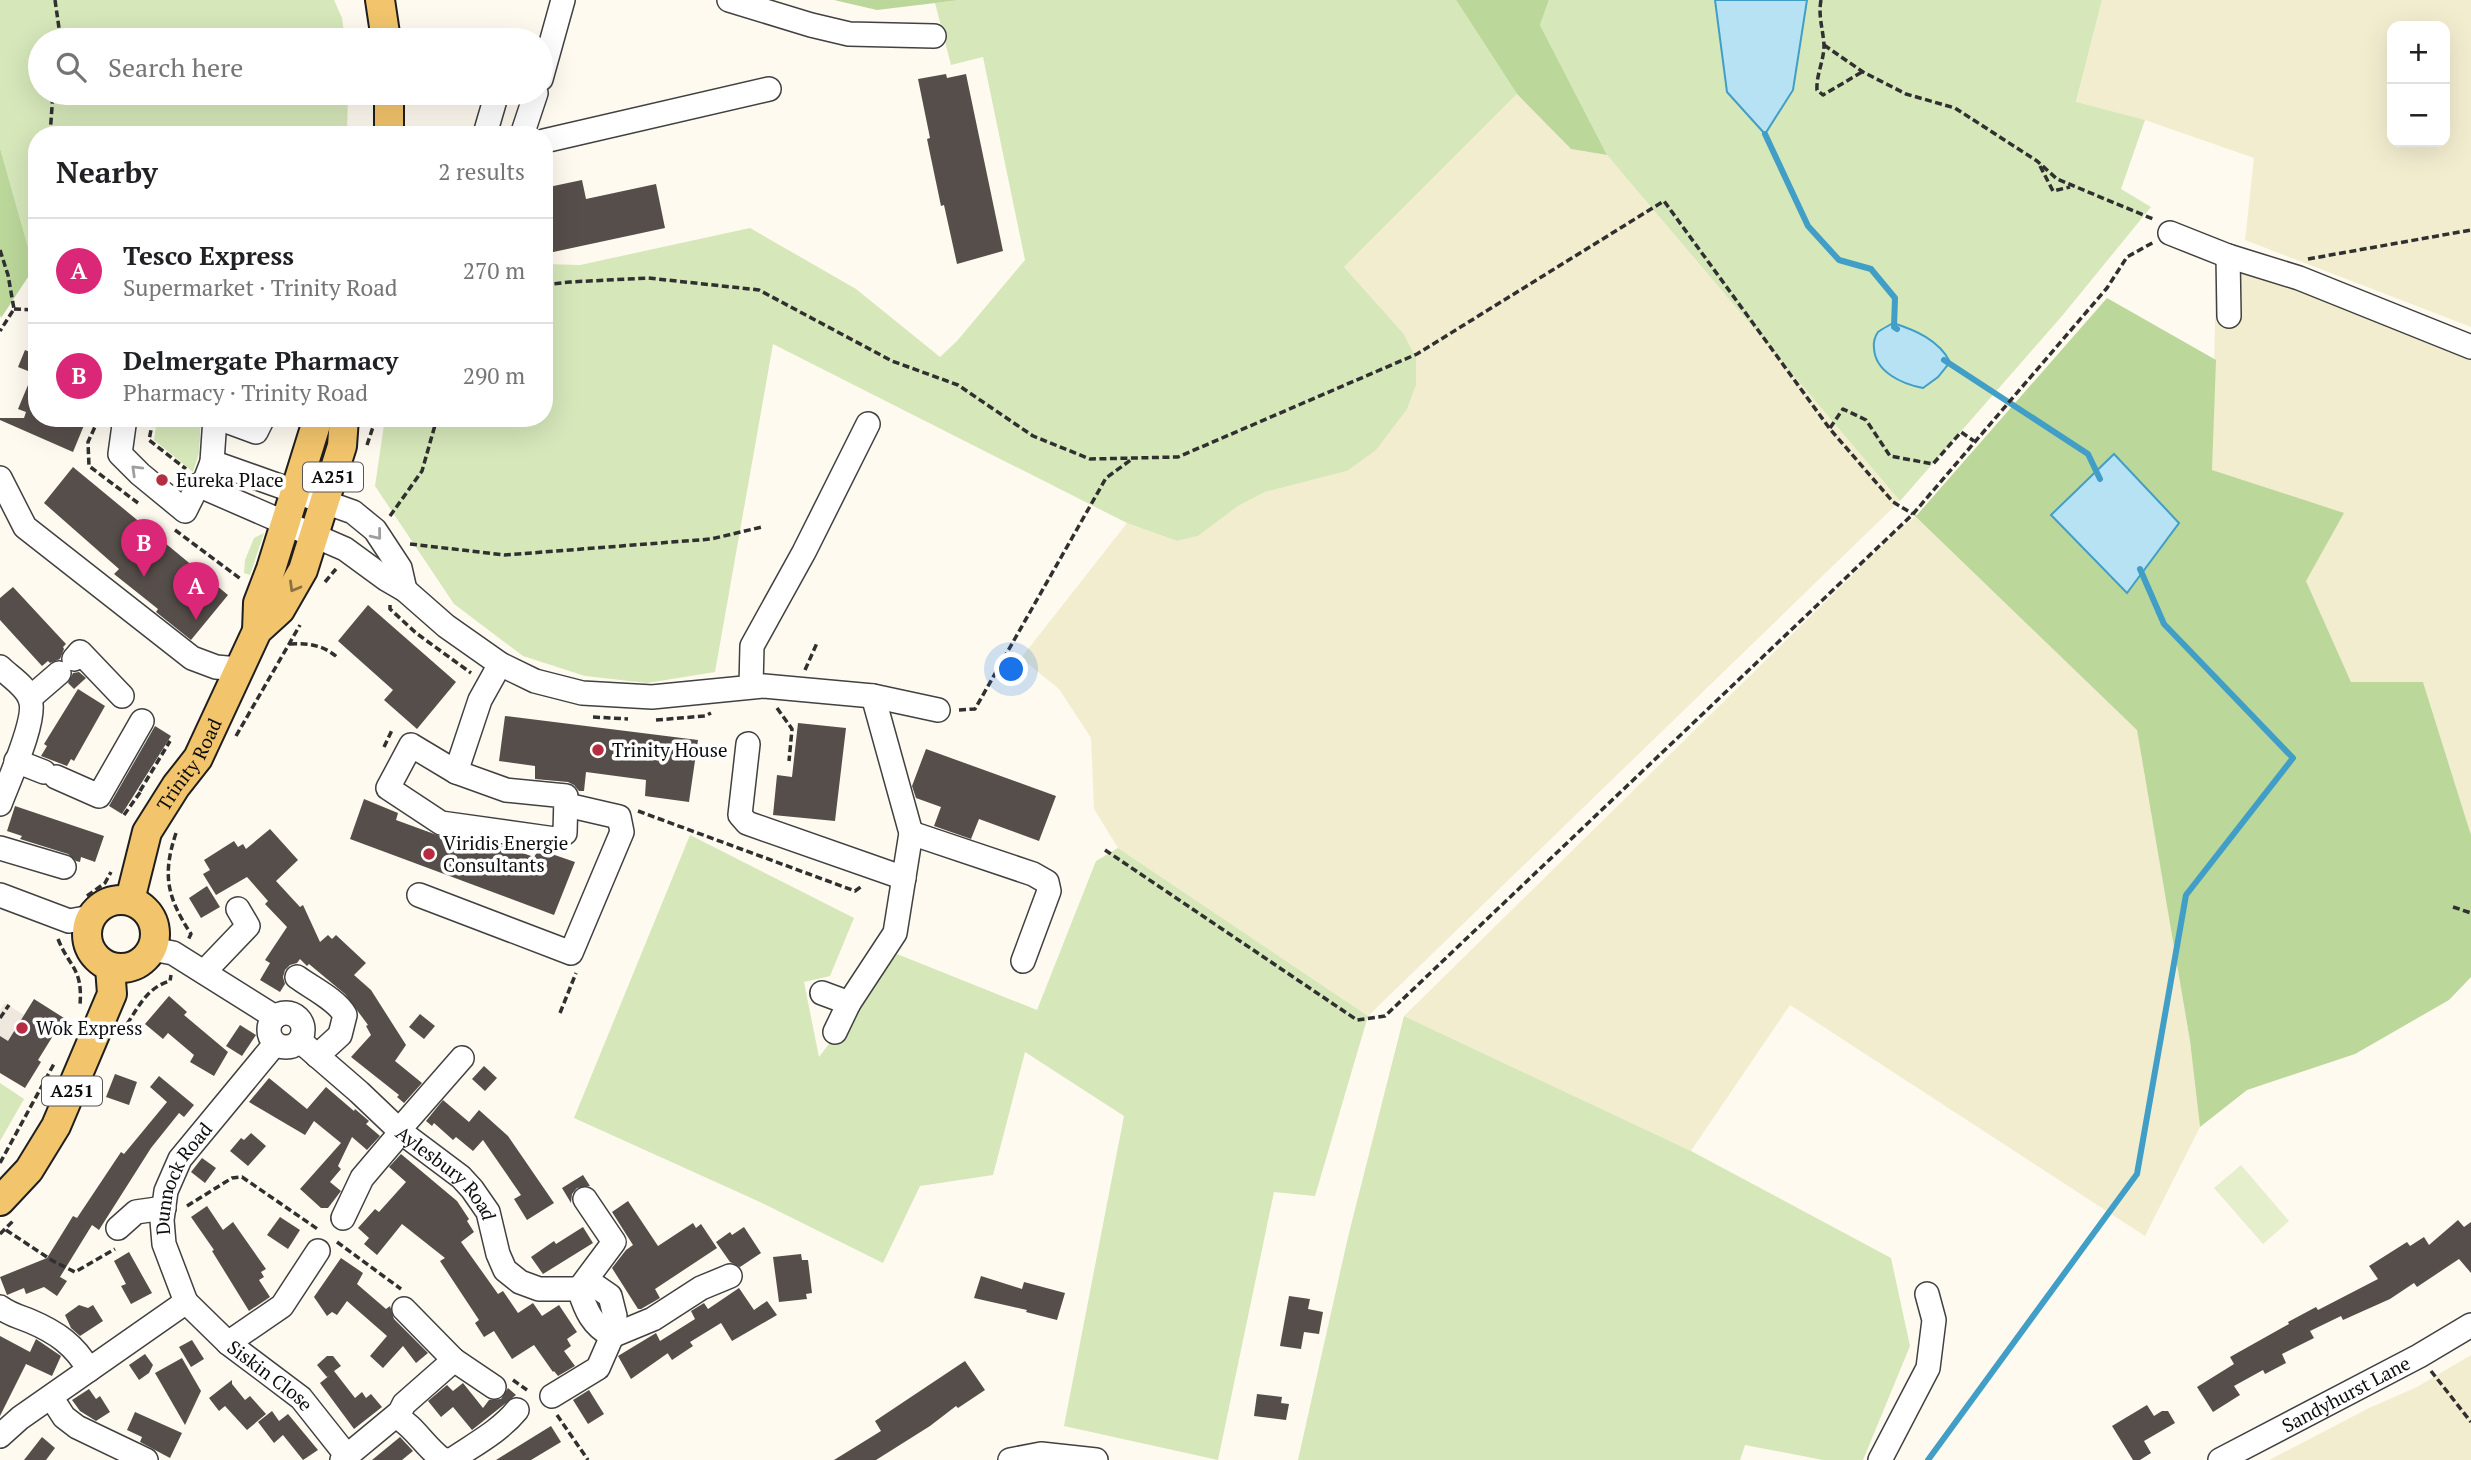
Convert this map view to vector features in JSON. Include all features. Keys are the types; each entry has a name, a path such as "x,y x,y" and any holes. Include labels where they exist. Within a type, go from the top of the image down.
{"main road":[{"path":"380,0 384,28"},
{"path":"388,105 389,126"},
{"name":"Trinity Road","path":"257,631 258,603 315,427"},
{"name":"Trinity Road","path":"130,900 147,832 176,786 198,758 257,631 280,610 303,570 342,446 343,427"},
{"path":"130,900 152,919 165,952 139,964 110,967 93,955 87,926 80,919 108,902 130,900"},
{"name":"A251","path":"0,1201 29,1170 56,1126 112,994 110,967"}],"street":[{"path":"553,29 563,0"},
{"path":"729,0 849,34 934,36"},
{"path":"553,139 769,89"},
{"path":"487,126 493,105"},
{"path":"525,126 532,105"},
{"path":"2170,233 2228,256 2299,278 2471,347"},
{"path":"2228,256 2229,316"},
{"path":"761,686 752,646 804,552 868,424"},
{"path":"124,427 120,454 185,511 204,476 214,427"},
{"path":"242,427 256,432 258,427"},
{"path":"204,476 294,490 353,512 375,530 400,568 405,590"},
{"path":"204,476 265,513 345,549 405,590 446,626 500,664 535,681 582,694 652,697 761,686 798,688 873,696 938,710"},
{"path":"0,478 25,527 192,658 216,667 238,669"},
{"path":"30,698 80,652 122,696"},
{"path":"456,772 480,700 500,664"},
{"path":"0,667 30,698 32,712 25,739 0,804"},
{"path":"835,1032 849,1003 895,933 911,833 873,696"},
{"path":"16,761 99,796 142,721"},
{"path":"748,744 740,815 747,823 904,878"},
{"path":"411,745 456,772 506,790 566,796 565,833 555,839 441,823 388,788 411,745"},
{"path":"419,895 571,953 622,832 619,817 567,805"},
{"path":"911,833 1033,874 1047,882 1049,891 1023,961"},
{"path":"0,848 64,867"},
{"path":"0,895 80,919"},
{"path":"204,972 248,926 238,909"},
{"name":"Aylesbury Road","path":"165,952 204,972 275,1017 285,1013 296,1016 303,1025 300,1041 400,1131 461,1177 472,1189 488,1212 498,1254 505,1270 520,1282 539,1289 579,1289"},
{"path":"298,977 333,1001 345,1015 340,1035 317,1056"},
{"path":"822,993 849,1003"},
{"path":"275,1017 268,1030 275,1044 285,1048 300,1041"},
{"name":"Dunnock Road","path":"186,1302 164,1244 162,1220 166,1191 180,1159 275,1044"},
{"path":"343,1218 362,1178 462,1058"},
{"path":"585,1199 614,1242 579,1289 587,1312 599,1329 612,1336"},
{"path":"118,1228 136,1212 164,1208"},
{"path":"228,1343 282,1307 318,1251"},
{"path":"552,1396 598,1368 612,1336 653,1319 701,1289 730,1276"},
{"path":"1880,1460 1928,1368 1934,1320 1927,1294"},
{"path":"0,1436 186,1302"},
{"name":"Siskin Close","path":"186,1302 228,1343 301,1398 344,1458 396,1416 404,1405 454,1360"},
{"path":"0,1307 42,1326 70,1344 79,1352 89,1370"},
{"path":"404,1309 454,1360 494,1387"},
{"name":"Sandyhurst Lane","path":"2220,1460 2419,1356 2471,1325"},
{"path":"51,1397 64,1417 78,1427 146,1460"},
{"path":"396,1416 409,1424 430,1451 443,1459 453,1459 509,1420 517,1410"},
{"path":"1010,1460 1041,1454 1096,1460"}],"path":[{"path":"55,0 59,28"},
{"path":"1821,0 1819,13 1824,45 1817,90 1823,95 1863,72"},
{"path":"1105,850 1357,1020 1385,1016 1913,514 2107,288 2127,257 2170,233 2168,225 2056,180 2037,161 1955,108 1906,94 1863,72 1824,45"},
{"path":"50,126 51,105"},
{"path":"2037,161 2053,191 2071,187"},
{"path":"553,284 648,278 759,290 892,360 958,385 1033,436 1090,459 1178,457 1417,354 1664,201 1830,429 1893,502 1913,514"},
{"path":"2299,278 2309,257 2471,230"},
{"path":"0,250 14,309 0,331"},
{"path":"14,309 28,310"},
{"path":"1830,429 1843,409 1866,420 1890,456 1933,464 1961,432 1974,441"},
{"path":"152,427 149,440 204,476"},
{"path":"364,453 373,427"},
{"path":"387,520 422,471 434,427"},
{"path":"938,710 975,709 1106,478 1133,458"},
{"path":"405,544 505,555 711,538 762,527"},
{"path":"323,584 336,568"},
{"path":"233,743 301,623"},
{"path":"290,644 309,643 330,651 337,657"},
{"path":"798,688 817,643"},
{"path":"761,686 792,729 789,761"},
{"path":"124,815 170,741"},
{"path":"140,791 149,796"},
{"path":"165,952 191,934 183,922 168,885 168,858 180,822"},
{"path":"678,827 855,891 873,877 875,868"},
{"path":"80,1005 81,983 73,963 57,940 80,919 74,900 88,896 105,883 117,862"},
{"path":"2453,907 2471,913"},
{"path":"0,1018 9,1005"},
{"path":"0,1164 60,1053"},
{"path":"0,1234 6,1230"},
{"path":"2419,1356 2471,1422"}],"shaded area":[{"path":"2102,0 2471,0 2471,327 2245,240 2254,158 2145,120 2076,103"},
{"path":"1517,94 1571,149 1607,155 1900,501 1368,1016 1118,848 1094,809 1091,738 1059,689 1021,658 1127,523 1177,541 1198,536 1238,506 1265,492 1347,471 1403,333 1344,267"},
{"path":"2244,270 2471,354 2471,835 2423,682 2351,682 2306,581 2212,470 2216,272"},
{"path":"1917,515 2137,729 2190,1041 2200,1127 2145,1236 1790,1005 1691,1151 1404,1016 1893,535"},
{"path":"5,1003 24,1015 8,1041 0,1037 0,1010"},
{"path":"2471,1355 2471,1460 2269,1460 2369,1408 2417,1387"}],"green space":[{"path":"0,0 334,0 342,18 343,28 28,28 28,105 348,105 347,126 28,126 28,247 0,148"},
{"path":"834,0 960,0 877,10"},
{"path":"960,0 1456,0 1517,94 1344,267 1403,333 1416,358 1416,385 1407,409 1376,450 1347,471 1265,492 1238,506 1198,536 1177,541 1127,523 773,344 715,672 647,683 585,676 523,656 454,604 375,486 384,427 553,427 553,264 580,265 750,228 856,289 940,357 957,341 1025,260 983,57 951,65 935,3"},
{"path":"1456,0 1549,0 1540,25 1607,155 1571,149 1517,94"},
{"path":"1549,0 1715,0 1727,92 1805,0 2102,0 2076,102 2145,120 2121,189 2151,207 2062,316 1900,501 1607,155 1540,25"},
{"path":"0,148 28,247 28,277 1,318"},
{"path":"2107,298 2216,360 2212,470 2344,513 2306,581 2351,682 2423,682 2471,835 2471,977 2449,1000 2355,1054 2247,1090 2200,1127 2190,1041 2137,730 1913,514 1917,515"},
{"path":"156,427 200,427 199,453 193,472 154,440"},
{"path":"264,533 250,575 244,573 245,560 254,538"},
{"path":"690,835 854,918 830,976 804,982 819,1057 897,954 1037,1010 1096,861 1118,848 1368,1016 1315,1196 1274,1192 1218,1460 1064,1426 1124,1116 1025,1052 993,1175 920,1186 883,1263 760,1202 574,1118"},
{"path":"1404,1016 1691,1151 1891,1258 1910,1346 1863,1460 1823,1460 1745,1445 1740,1460 1298,1460 1348,1237"},
{"path":"0,1083 24,1099 0,1141"},
{"path":"2241,1165 2289,1221 2263,1244 2214,1188"}],"water":[{"path":"1715,0 1807,0 1793,90 1765,134 1727,92"},
{"path":"1893,323 1933,342 1950,362 1938,377 1923,388 1891,376 1879,364 1874,340 1880,331"},
{"path":"2114,454 2179,523 2127,593 2051,515"}],"building":[{"path":"946,74 947,78 966,74 1003,251 957,264 944,205 941,206 918,79"},
{"path":"582,180 586,199 656,184 665,228 553,252 553,186"},
{"path":"25,350 28,351 28,371 18,367"},
{"path":"28,385 28,427 83,427 73,452 0,420 24,418 26,412 18,409"},
{"path":"73,467 228,595 191,640 114,574 119,569 44,503"},
{"path":"13,587 66,644 60,659 50,663 48,661 42,666 0,620 0,598"},
{"path":"368,605 456,682 417,729 384,700 393,690 338,641"},
{"path":"79,672 86,678 74,689 68,683 73,673"},
{"path":"78,689 105,706 74,761 71,759 67,766 41,756 47,746 44,744"},
{"name":"Trinity House","path":"505,716 698,740 689,802 645,796 646,780 586,772 584,791 579,791 568,782 535,779 535,766 499,761"},
{"path":"798,723 846,728 835,821 773,815 777,775 792,777"},
{"path":"155,726 171,736 122,814 109,806"},
{"path":"926,749 1056,796 1039,841 979,819 971,839 934,826 941,807 916,798 912,786"},
{"path":"364,799 398,813 396,820 486,853 490,844 534,857 538,851 546,852 575,862 554,915 350,839"},
{"path":"15,806 104,836 95,862 81,857 80,862 76,861 68,854 20,839 22,836 7,831"},
{"path":"270,829 298,860 276,881 300,907 303,905 320,942 328,935 332,939 336,935 366,963 354,975 371,990 406,1045 395,1061 422,1083 404,1103 397,1097 399,1095 351,1057 371,1035 366,1026 368,1025 345,994 300,959 285,970 285,984 280,992 260,980 270,963 265,960 287,927 265,904 268,901 247,877 216,895 203,874 210,870 204,860 234,841 238,847 243,844 246,849"},
{"path":"207,886 220,907 201,918 189,898"},
{"path":"169,996 187,1012 184,1015 228,1052 214,1076 190,1062 194,1055 168,1033 163,1039 145,1024"},
{"path":"34,999 64,1018 38,1060 41,1062 25,1088 0,1073 0,1036 8,1041"},
{"path":"420,1014 435,1026 424,1039 409,1027"},
{"path":"240,1025 256,1035 242,1056 226,1046"},
{"path":"484,1066 497,1078 485,1091 472,1079"},
{"path":"115,1074 137,1082 129,1105 106,1097"},
{"path":"159,1076 194,1105 184,1117 179,1113 151,1148 99,1230 92,1225 60,1277 67,1281 57,1296 44,1287 26,1294 24,1288 7,1295 0,1277 47,1258 73,1216 77,1218 121,1152 124,1154 167,1102 150,1087"},
{"path":"269,1078 307,1109 326,1087 369,1121 366,1124 380,1136 367,1150 352,1137 338,1166 341,1169 330,1182 341,1191 328,1208 321,1208 300,1189 341,1143 314,1121 305,1135 249,1102"},
{"path":"443,1100 469,1122 479,1110 508,1136 554,1203 527,1220 514,1199 521,1195 483,1140 473,1151 456,1137 453,1140 434,1123 432,1126 426,1121"},
{"path":"251,1133 266,1146 248,1166 230,1151 241,1138 244,1140"},
{"path":"401,1154 457,1201 474,1232 461,1242 498,1294 503,1291 518,1313 533,1303 542,1316 559,1305 577,1332 567,1339 571,1346 564,1351 575,1366 558,1376 534,1345 512,1359 494,1331 484,1337 475,1323 479,1320 440,1261 445,1258 402,1224 377,1255 364,1244 369,1238 358,1228 375,1209 379,1212 406,1182 389,1167"},
{"path":"202,1158 216,1168 205,1183 191,1172"},
{"path":"583,1175 590,1186 577,1188 572,1194 571,1203 562,1188"},
{"path":"628,1201 658,1246 693,1223 696,1228 701,1224 717,1248 655,1289 660,1298 641,1309 638,1309 612,1268 633,1245 612,1212"},
{"path":"207,1206 223,1230 233,1222 266,1269 261,1272 264,1277 259,1280 270,1297 249,1311 212,1251 214,1250 191,1217"},
{"path":"280,1217 300,1230 288,1249 267,1235"},
{"path":"2458,1220 2464,1227 2471,1222 2471,1273 2459,1259 2417,1287 2414,1283 2390,1299 2343,1320 2341,1316 2310,1331 2314,1338 2282,1354 2286,1363 2265,1374 2263,1370 2234,1386 2240,1395 2213,1412 2197,1387 2234,1364 2230,1357 2316,1307 2318,1310 2378,1279 2369,1266 2407,1242 2410,1246 2424,1237 2429,1245"},
{"path":"583,1227 593,1243 543,1274 531,1257 554,1241 556,1244"},
{"path":"744,1227 761,1253 740,1267 730,1262 716,1242 730,1232 732,1235"},
{"path":"129,1252 152,1293 131,1304 121,1286 126,1284 114,1261"},
{"path":"801,1254 802,1260 808,1260 812,1293 806,1294 807,1299 779,1302 773,1257"},
{"path":"341,1258 363,1273 357,1284 386,1309 390,1306 394,1319 428,1353 416,1363 403,1346 383,1368 370,1356 387,1336 347,1301 337,1315 332,1312 327,1316 314,1297"},
{"path":"981,1276 1022,1289 1024,1282 1065,1293 1057,1320 974,1298"},
{"path":"739,1288 754,1310 767,1301 777,1315 732,1341 721,1323 690,1342 693,1346 672,1360 668,1353 631,1379 618,1356 656,1333 660,1341 695,1319 691,1311 704,1303 708,1309"},
{"path":"1289,1296 1310,1299 1308,1309 1323,1312 1319,1334 1304,1332 1301,1349 1280,1346"},
{"path":"79,1305 88,1308 93,1305 103,1321 80,1336 71,1328 65,1315"},
{"path":"0,1336 30,1352 36,1339 61,1356 52,1376 26,1364 0,1416"},
{"path":"192,1340 204,1359 191,1367 179,1347"},
{"path":"145,1354 153,1365 149,1373 139,1380 129,1365"},
{"path":"327,1356 333,1356 341,1366 334,1371 355,1398 362,1392 366,1398 371,1394 382,1407 354,1429 320,1383 330,1375 327,1377 317,1365"},
{"path":"182,1358 201,1391 185,1425 155,1373"},
{"path":"965,1361 985,1390 958,1408 956,1406 876,1460 834,1460 881,1431 875,1421"},
{"path":"232,1380 232,1384 245,1400 250,1396 266,1414 247,1430 225,1406 219,1411 209,1398"},
{"path":"463,1383 483,1408 489,1400 501,1399 508,1388 516,1395 472,1430 453,1407 441,1417 428,1401 447,1385 453,1391"},
{"path":"89,1389 96,1399 100,1396 110,1412 96,1421 80,1411 72,1400"},
{"path":"589,1390 604,1414 588,1424 573,1400"},
{"path":"1257,1394 1282,1397 1281,1403 1289,1404 1286,1420 1254,1416"},
{"path":"2147,1405 2154,1416 2168,1411 2175,1423 2144,1441 2151,1453 2140,1460 2133,1460 2112,1426"},
{"path":"272,1411 279,1421 288,1414 318,1450 303,1460 283,1435 274,1443 258,1422"},
{"path":"135,1412 182,1433 170,1458 140,1442 142,1437 127,1430"},
{"path":"551,1426 561,1442 531,1460 496,1460"},
{"path":"42,1437 55,1448 46,1460 24,1460"},
{"path":"400,1437 413,1451 402,1460 372,1460"}],"waterway":[{"path":"1765,134 1808,226 1839,260 1871,269 1895,298 1894,327 1897,329"},
{"path":"1944,360 2088,454 2100,479"},
{"path":"1928,1460 2137,1174 2186,895 2293,758 2164,624 2140,569"}],"place":[{"name":"Eureka Place","path":"162,480"},
{"name":"Delmergate Pharmacy","path":"144,577"},
{"name":"Tesco Express","path":"196,620"},
{"name":"Trinity House","path":"598,750"},
{"name":"Viridis Energie Consultants","path":"429,854"},
{"name":"Wok Express","path":"22,1028"}]}
